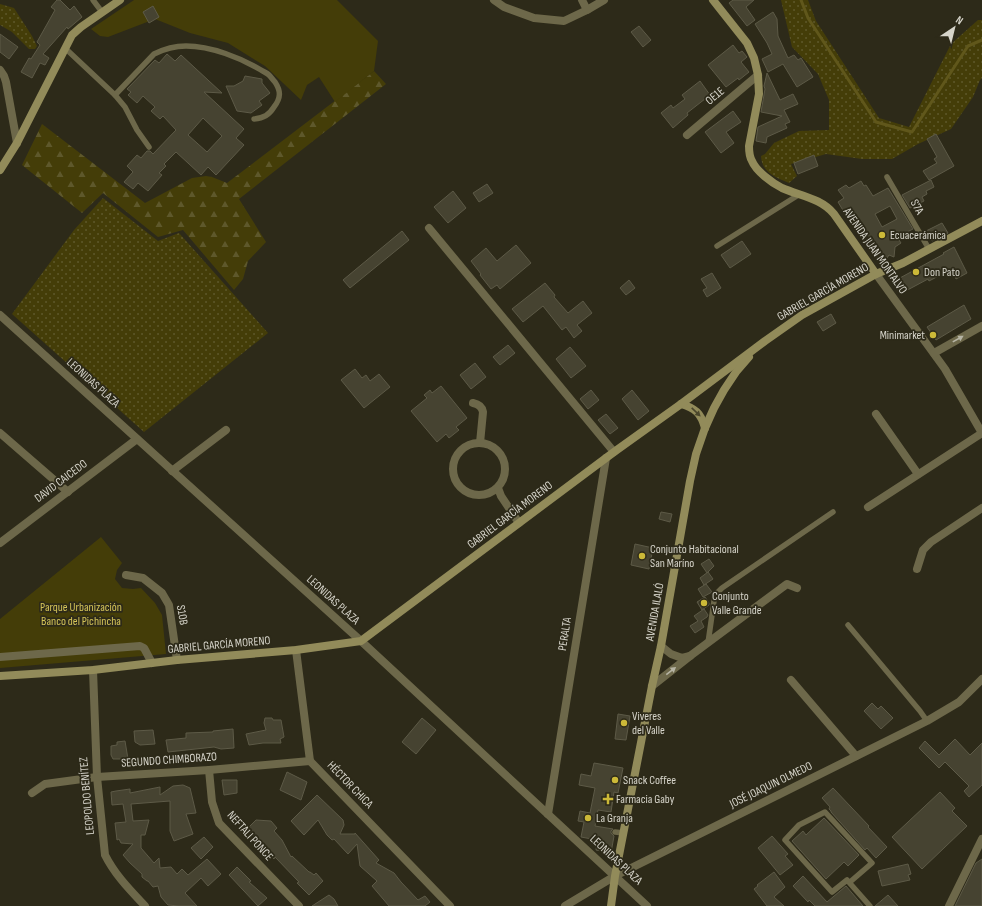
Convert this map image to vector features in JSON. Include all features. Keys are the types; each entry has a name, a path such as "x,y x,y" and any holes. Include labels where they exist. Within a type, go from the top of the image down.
{"street":[{"path":"0,170 3,159 17,143 72,35 120,0"},
{"path":"494,0 504,7 534,18 564,21 587,10 598,1"},
{"path":"582,0 587,10"},
{"name":"AVENIDA JUAN MONTALVO","path":"713,0 747,43 754,58 758,75 759,94 749,146 749,154 752,162 765,176 781,187 820,202 829,208 945,369 982,433"},
{"path":"0,70 6,82 17,143"},
{"name":"OE1E","path":"687,135 758,75"},
{"name":"GABRIEL GARCÍA MORENO","path":"0,676 93,670 177,660 296,650 361,641 614,452 802,315 876,274 902,263 982,221"},
{"path":"429,228 614,452"},
{"name":"LEONIDAS PLAZA","path":"0,315 361,641 548,814 579,839 615,876 648,906"},
{"path":"934,353 982,326"},
{"name":"AVENIDA ILALÓ","path":"611,906 615,876 661,646 696,454 714,408 728,384 736,372 765,341"},
{"path":"472,403 480,405 483,412 480,443"},
{"path":"681,404 690,406 697,412 702,419 705,428"},
{"path":"876,414 918,474"},
{"path":"172,471 226,430"},
{"path":"0,433 68,492"},
{"path":"868,507 982,433"},
{"name":"DAVID CAICEDO","path":"0,543 137,439"},
{"path":"480,443 487,444 501,454 505,463 506,472 503,481 498,488 490,494 481,496 472,495 463,491 457,484 453,475 453,465 456,456 462,449 470,444 480,443"},
{"name":"PERALTA","path":"548,814 606,458"},
{"path":"498,488 501,496 519,523"},
{"path":"917,570 923,550 931,542 982,508"},
{"name":"S10B","path":"126,574 143,578 162,593 169,605 177,660"},
{"path":"652,686 787,584 797,588"},
{"path":"0,657 140,646 144,648 152,663"},
{"path":"661,646 670,654 682,658 690,656"},
{"name":"HÉCTOR CHICA","path":"296,650 310,760 450,906"},
{"name":"LEOPOLDO BENÍTEZ","path":"93,670 97,777 105,855 119,878 145,906"},
{"name":"JOSÉ JOAQUIN OLMEDO","path":"565,906 615,876 927,721 959,702 982,679"},
{"path":"791,680 856,756"},
{"name":"SEGUNDO CHIMBORAZO","path":"32,793 45,784 97,777 209,770 310,760"},
{"name":"NEFTALI PONCE","path":"209,770 212,802 219,823 299,906"},
{"path":"949,906 982,839"}],"lane":[{"path":"93,0 102,12"},
{"path":"115,95 154,54 162,50 186,46 208,49 253,65 270,75 278,88 278,103 266,116 260,119 254,119"},
{"path":"66,49 115,95 125,107 137,130 149,147"},
{"name":"S7A","path":"887,176 929,249"},
{"path":"716,246 800,194"},
{"path":"708,643 716,594 722,588 833,512"},
{"path":"848,625 927,721"},
{"path":"850,882 872,863 825,812 799,825 785,840 832,892 847,880 870,906"},
{"path":"615,832 624,833"}],"green space":[{"path":"134,0 337,0 378,41 374,71 335,102 319,77 307,85 301,100 265,66 228,43 190,33 155,19 108,37 100,36 91,29"},
{"path":"781,0 808,0 816,21 879,118 909,127 951,44 978,20 982,20 982,78 973,97 951,129 918,144 892,159 862,159 826,154 791,164 797,176 789,183 770,174 764,167 761,156 765,154 774,143 799,131 829,130 829,100 818,74 792,47"},
{"path":"0,4 14,8 32,36 37,46 35,49 29,49 12,32 0,25"},
{"path":"374,71 386,84 239,199 266,242 248,261 243,279 234,290 183,230 158,237 103,193 82,213 22,165 42,124 145,203 192,178 206,176 227,183"},
{"path":"103,198 158,241 179,233 268,333 144,432 12,314 74,230"},
{"name":"Parque Urbanización Banco del Pichincha","path":"101,537 122,563 117,570 115,579 122,588 141,588 155,603 162,615 166,654 0,668 0,619"}],"building":[{"path":"57,0 60,0 70,10 74,6 82,17 68,29 67,27 43,54 49,58 45,65 40,63 32,78 21,72 29,58 31,59 40,45 37,42 55,10 51,7"},
{"path":"733,0 754,0 746,7 755,20 747,26 729,3"},
{"path":"153,6 159,17 149,23 143,12"},
{"path":"773,12 777,19 778,36 788,58 794,55 798,60 801,58 813,77 797,87 783,64 768,72 762,59 772,54 755,24"},
{"path":"639,26 651,40 643,47 631,32"},
{"path":"0,34 18,47 9,59 0,52"},
{"path":"733,45 739,53 742,51 747,57 741,62 749,72 739,80 738,78 726,87 708,65"},
{"path":"167,54 175,61 181,55 222,93 204,92 244,129 236,138 244,145 216,175 208,167 201,175 176,152 164,164 166,166 159,173 162,175 148,191 138,183 133,189 124,182 133,172 127,166 137,155 141,158 147,151 150,151 153,154 176,130 163,116 160,119 151,111 155,107 143,96 137,103 128,95 131,92 127,89 155,60 159,63","holes":["203,118 222,136 207,152 188,135"]},
{"path":"767,73 780,100 793,94 798,104 784,110 790,122 785,124 787,128 767,137 766,143 756,141 758,127 782,116 761,112"},
{"path":"245,76 262,79 262,83 270,93 259,101 262,105 251,113 237,111 226,86 234,86 243,81"},
{"path":"700,81 710,95 687,113 688,115 673,128 661,113 671,105 673,108 685,99 682,95"},
{"path":"733,111 741,122 726,132 734,143 721,153 705,132"},
{"path":"936,134 954,166 929,180 923,171 937,163 934,159 937,157 927,139"},
{"path":"814,155 818,166 798,174 794,163"},
{"path":"931,180 934,187 926,191 927,194 922,197 924,201 910,208 902,195"},
{"path":"861,181 864,186 866,185 873,196 888,188 913,229 897,237 901,243 895,247 894,257 889,255 885,261 879,262 869,246 873,243 855,213 847,217 838,202 844,198 838,190 846,185 849,188","holes":["890,206 897,219 882,227 875,214"]},
{"path":"487,184 493,193 479,202 473,193"},
{"path":"453,191 466,208 448,223 434,207"},
{"path":"942,223 948,233 932,241 926,231"},
{"path":"402,231 409,240 350,288 343,280"},
{"path":"742,241 751,254 730,268 721,255"},
{"path":"516,245 531,263 500,289 497,285 491,289 471,261 486,248 497,261"},
{"path":"954,247 967,273 956,279 952,269 929,281 928,279 900,294 895,284 898,279"},
{"path":"712,273 721,288 707,297 703,290 707,288 701,279"},
{"path":"629,280 635,288 626,295 620,288"},
{"path":"545,283 555,295 554,297 568,313 583,301 592,313 577,325 582,331 574,338 566,327 562,330 543,306 523,322 512,309"},
{"path":"964,305 971,319 936,340 927,327"},
{"path":"831,314 836,323 823,331 817,322"},
{"path":"508,345 515,353 500,365 493,357"},
{"path":"570,347 586,366 571,378 556,359"},
{"path":"475,363 486,377 471,389 460,375"},
{"path":"355,369 362,378 366,375 370,381 379,374 390,387 364,408 341,380"},
{"path":"441,386 467,418 456,427 459,430 449,438 446,434 437,442 411,411 427,398 424,395 430,390 432,393"},
{"path":"591,390 599,400 588,409 580,399"},
{"path":"632,390 649,411 638,420 622,399"},
{"path":"606,414 618,428 610,434 598,420"},
{"path":"661,512 672,514 670,522 659,519"},
{"name":"Conjunto Habitacional San Maríno","path":"635,544 653,548 649,569 631,565"},
{"path":"709,559 714,566 707,573 701,564"},
{"path":"708,572 713,579 704,585 700,578"},
{"path":"706,584 712,592 703,597 698,589"},
{"path":"705,597 709,605 702,610 697,602"},
{"path":"704,609 708,615 701,621 704,627 695,633 690,626 698,621 694,616"},
{"path":"872,703 878,709 881,706 893,718 881,729 864,711"},
{"path":"618,714 630,716 626,740 615,739"},
{"path":"265,718 281,720 284,737 280,739 281,743 249,745 246,734 266,730 264,723"},
{"path":"422,718 436,730 416,754 402,742"},
{"path":"233,729 234,748 221,749 214,747 168,752 166,740 186,738 186,733 213,732"},
{"path":"153,730 155,744 140,745 135,742 134,731"},
{"path":"955,739 970,755 982,743 982,785 969,797 964,791 969,786 945,762 939,768 919,748 925,741 939,755"},
{"path":"125,741 128,759 113,759 111,755 111,746 117,745 117,742"},
{"path":"594,763 623,768 618,793 614,792 611,812 598,810 595,826 613,829 611,831 614,836 611,853 596,850 597,840 581,837 584,822 578,821 580,811 590,813 595,788 579,785 581,774 591,776"},
{"path":"287,772 307,782 301,800 280,790"},
{"path":"222,780 237,780 237,793 224,795"},
{"path":"183,785 190,788 196,813 186,814 193,834 174,841 170,831 170,801 131,804 133,821 149,820 145,835 141,835 141,848 154,863 159,858 160,868 171,867 177,874 182,869 188,875 207,859 221,874 208,886 201,878 185,893 197,906 168,905 161,897 158,886 153,887 123,855 133,844 121,843 119,839 117,840 115,823 126,822 123,804 112,805 111,792 130,789 130,793 160,787 160,795 173,786"},
{"path":"833,788 887,847 876,858 867,848 865,850 831,812 829,809 830,807 822,798"},
{"path":"940,792 955,808 952,811 967,826 922,869 892,837"},
{"path":"317,795 343,820 344,825 340,834 355,833 379,860 376,863 394,873 418,900 425,896 430,902 425,906 389,906 372,886 377,881 360,866 357,844 348,854 334,839 332,840 327,835 318,820 304,835 291,821"},
{"path":"824,818 859,855 848,866 844,862 826,879 792,841 803,831 806,835"},
{"path":"256,820 271,821 277,828 274,831 282,840 291,857 292,856 309,872 314,875 316,873 323,881 309,895 297,883 299,882 275,857 274,859 264,849 264,846 247,829"},
{"path":"772,836 788,854 785,856 793,865 780,875 758,848"},
{"path":"204,837 213,847 201,859 191,848"},
{"path":"982,859 982,906 955,906 976,863"},
{"path":"908,864 911,874 908,875 910,880 882,886 878,871"},
{"path":"237,867 251,881 249,882 267,898 258,906 229,875"},
{"path":"774,872 785,887 774,897 784,906 767,906 754,889"},
{"path":"803,876 827,902 846,886 863,906 815,906 809,900 808,902 793,886"},
{"path":"329,895 334,899 338,906 312,906"},
{"path":"888,895 898,906 875,906"}],"waterway":[{"path":"801,0 808,18 876,122 912,132 968,46 982,40"}],"place":[{"name":"Ecuacerámica","path":"882,235"},
{"name":"Don Pato","path":"916,272"},
{"name":"Minimarket","path":"933,335"},
{"name":"Conjunto Habitacional San Maríno","path":"642,556"},
{"name":"Conjunto Valle Grande","path":"704,603"},
{"name":"Viveres del Valle","path":"624,723"},
{"name":"Snack Coffee","path":"615,780"},
{"name":"Farmacia Gaby","path":"608,799"},
{"name":"La Granja","path":"588,818"}]}
